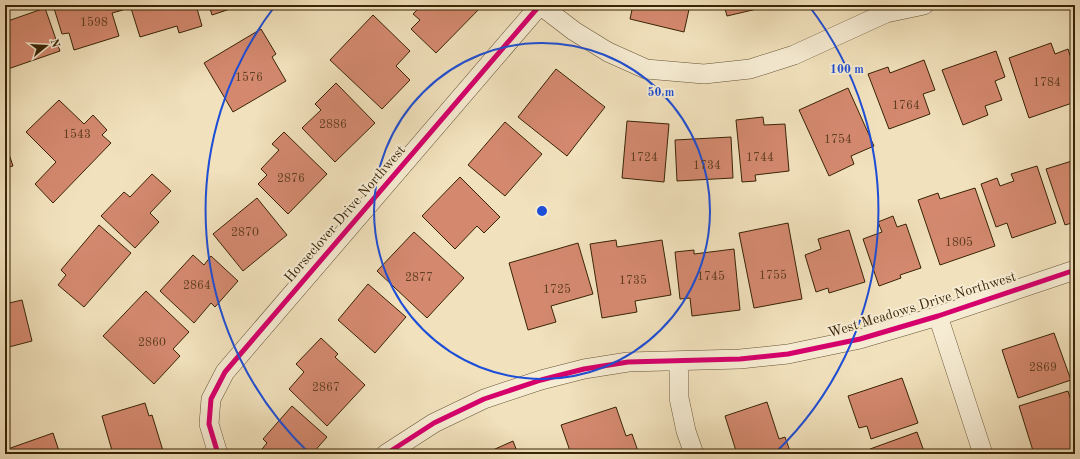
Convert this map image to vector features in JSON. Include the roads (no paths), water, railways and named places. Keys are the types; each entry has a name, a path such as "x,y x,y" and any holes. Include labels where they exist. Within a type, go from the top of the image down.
{"street":[{"path":"540,5 574,31 608,52 646,69 704,74 750,69 794,55 886,13 924,5"},
{"name":"Horseclover Drive Northwest","path":"218,454 209,424 209,418 211,399 225,372 540,5"},
{"name":"West Meadows Drive Northwest","path":"386,454 434,423 484,399 541,380 584,369 628,362 740,359 788,354 860,339 938,316 1075,270"},
{"path":"938,316 983,454"},
{"path":"679,361 679,398 686,432 694,454"}]}
